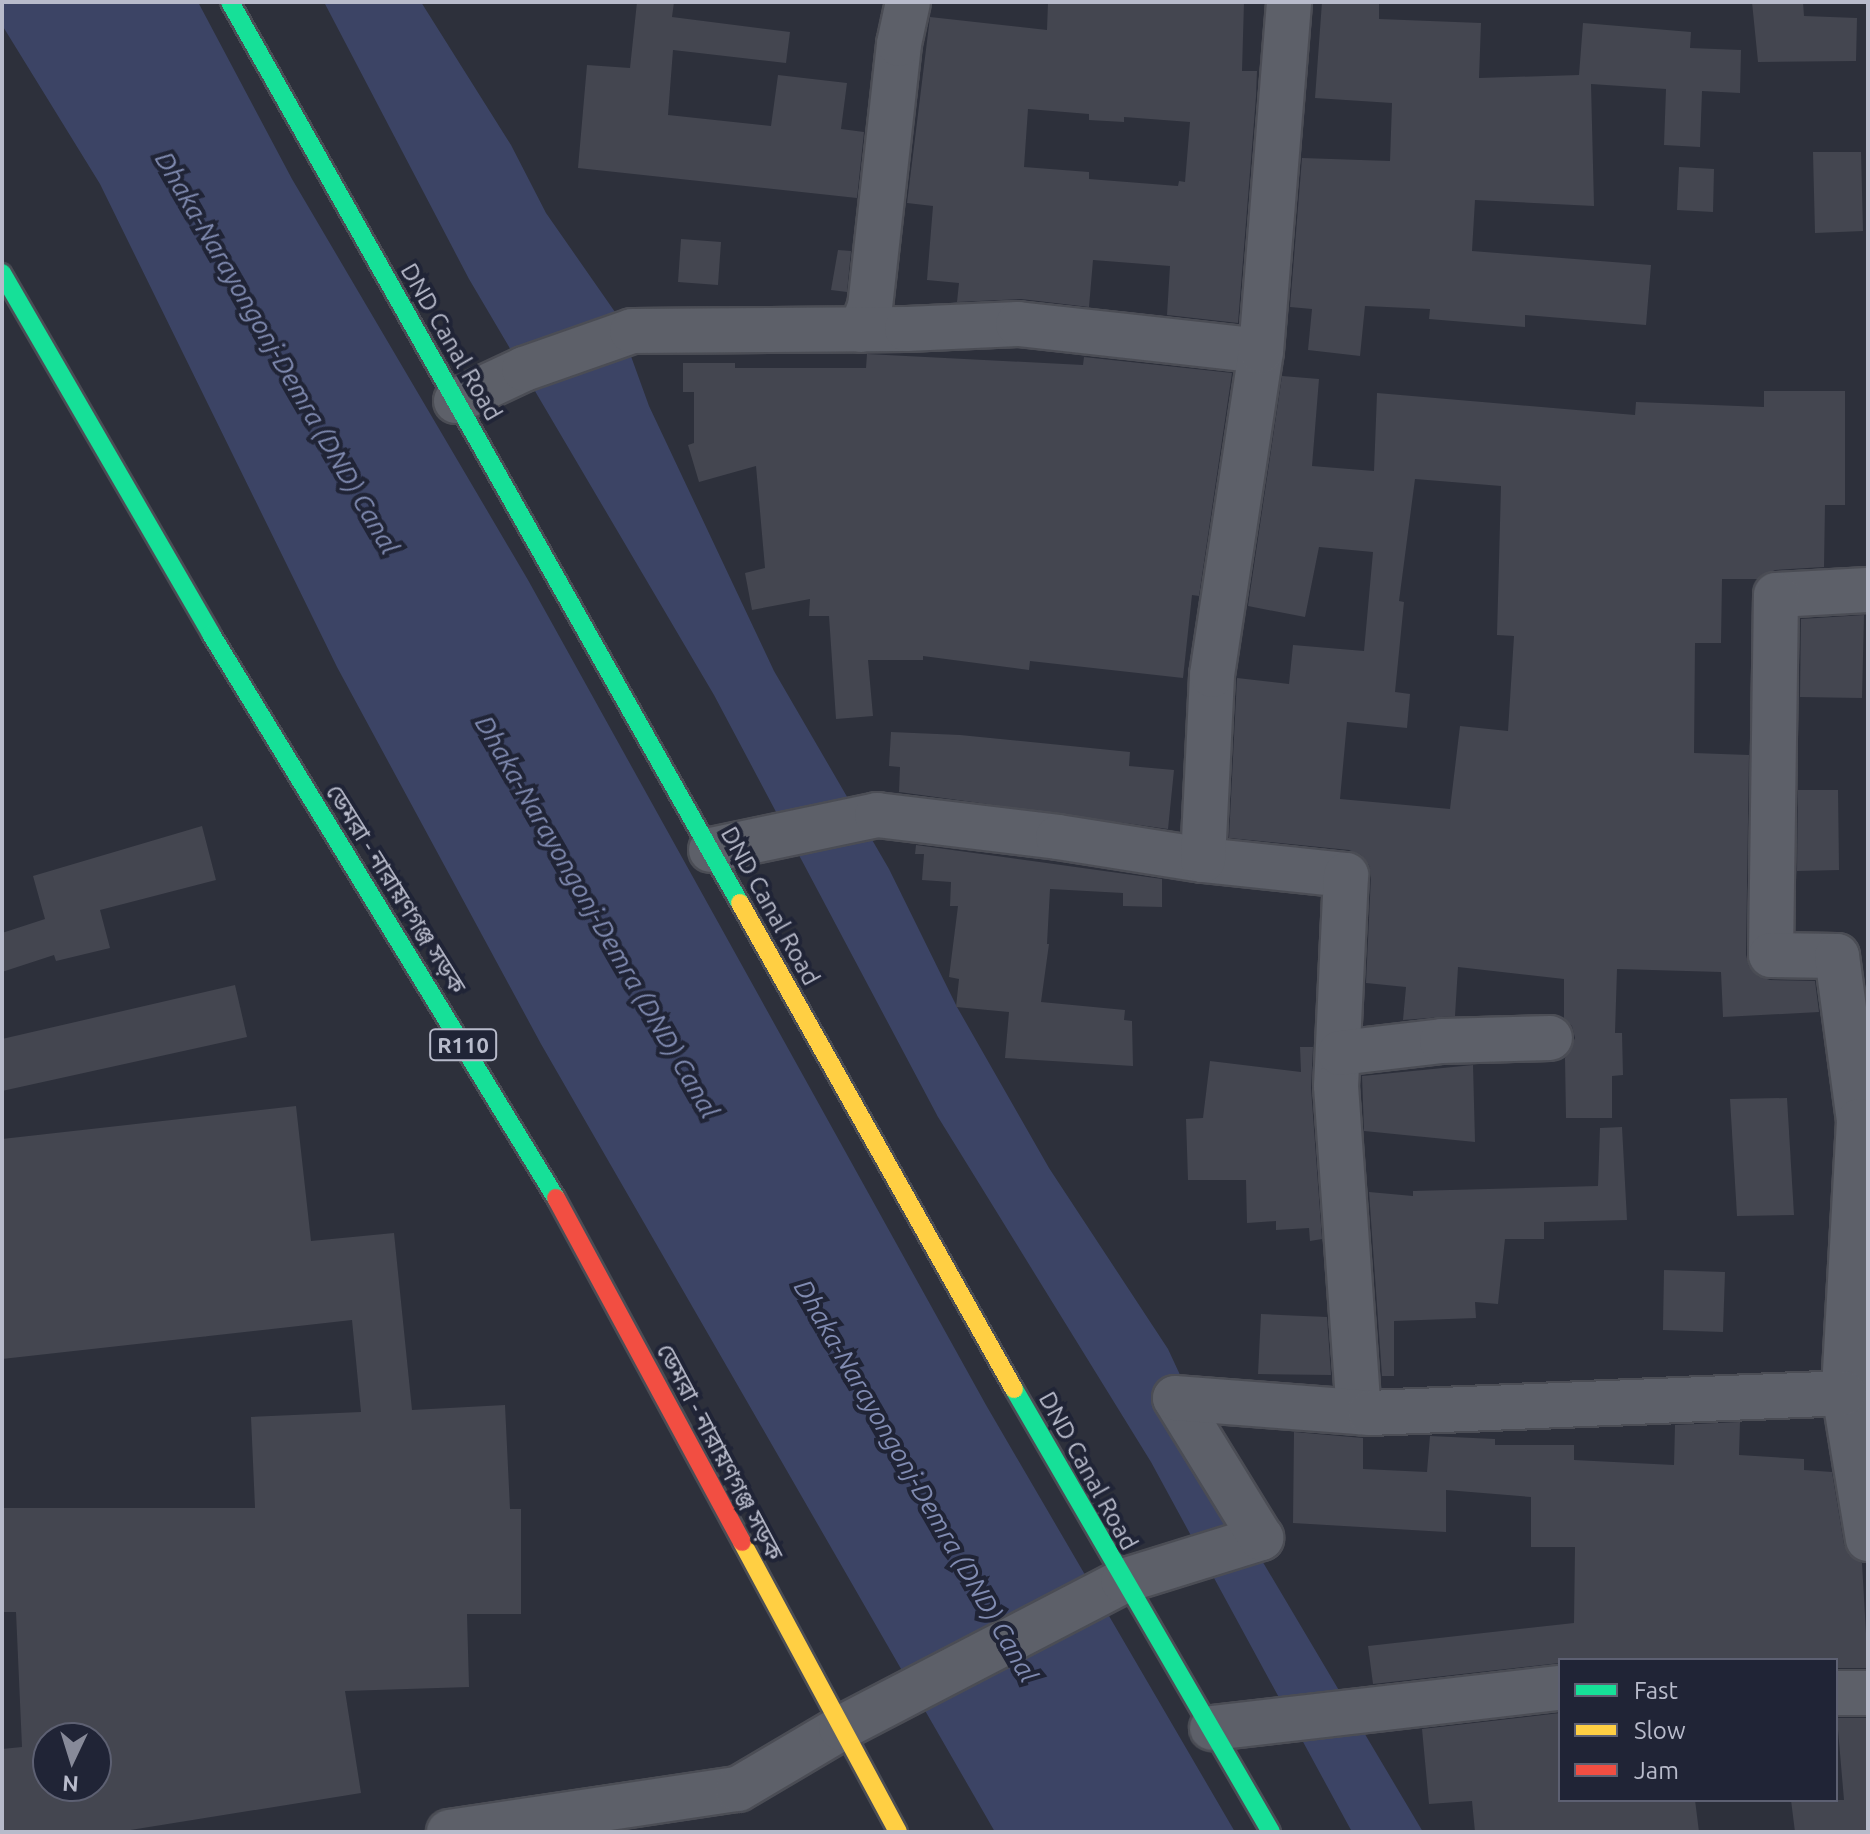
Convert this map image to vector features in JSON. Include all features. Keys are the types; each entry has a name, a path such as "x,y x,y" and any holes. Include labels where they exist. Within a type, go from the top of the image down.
{"street":[{"name":"DND Canal Road","path":"230,2 1123,1581 1271,1832"},
{"path":"861,330 870,307 899,44 908,2"},
{"path":"1203,860 1212,675 1261,351 1289,2"},
{"name":"ডেমরা - নারায়ণগঞ্জ সড়ক","path":"2,273 211,634 552,1190 898,1832"},
{"path":"456,401 524,369 632,331 861,330 1018,324 1261,351"},
{"path":"1868,590 1776,595 1771,955 1837,956 1859,1121 1844,1393 1868,1539"},
{"path":"711,850 877,815 1058,837 1203,860 1346,875 1340,1053 1336,1086 1359,1412"},
{"path":"1340,1053 1442,1041 1550,1038"},
{"path":"449,1832 738,1789 841,1728 1123,1581 1261,1538 1175,1398 1359,1412 1844,1393"},
{"path":"1212,1728 1558,1688"},
{"path":"1838,1693 1868,1693"}],"water":[{"name":"Dhaka-Narayongonj-Demra (DND) Canal","path":"2,2 198,2 292,179 528,580 986,1405 1235,1832 995,1832 541,1044 337,667 100,184 2,25"},
{"path":"324,2 421,2 511,145 546,213 615,312 649,406 774,671 889,869 957,1007 1049,1168 1168,1349 1201,1420 1229,1505 1423,1832 1352,1832 1151,1462 938,1117 714,695 469,279"}],"building":[{"path":"637,2 674,2 672,17 790,32 786,63 673,50 668,115 771,126 778,75 847,83 841,129 864,132 857,198 578,168 587,65 630,68"},
{"path":"1048,2 1244,2 1242,71 1257,71 1238,323 1167,315 1170,266 1093,260 1089,307 1021,299 957,302 959,283 927,280 933,206 907,203 930,17 1047,30","holes":["1028,109 1089,114 1089,120 1124,122 1124,117 1190,122 1185,182 1179,181 1178,186 1089,179 1089,172 1024,167"]},
{"path":"1322,2 1379,2 1379,19 1481,23 1479,78 1579,75 1583,23 1691,32 1690,48 1741,50 1740,93 1702,91 1700,147 1664,145 1666,89 1591,84 1594,206 1475,200 1472,251 1651,265 1646,325 1525,315 1525,327 1429,319 1430,309 1365,306 1360,356 1308,350 1312,309 1290,307 1302,158 1390,161 1392,103 1315,98"},
{"path":"1752,2 1803,2 1804,16 1857,18 1856,61 1758,62"},
{"path":"1813,152 1861,152 1863,231 1815,233"},
{"path":"1679,167 1714,169 1713,212 1677,210"},
{"path":"681,239 721,242 718,285 678,282"},
{"path":"838,250 851,251 847,292 831,290"},
{"path":"867,354 1083,365 1084,357 1232,373 1199,596 1192,595 1183,678 1030,661 1029,670 923,656 923,660 868,660 873,716 836,719 829,616 809,616 810,599 752,610 745,573 765,568 756,466 699,482 688,445 694,443 694,392 683,392 683,363 735,363 735,368 866,368"},
{"path":"1282,376 1319,379 1312,466 1374,471 1377,393 1635,415 1636,402 1764,407 1764,391 1845,391 1845,505 1825,505 1824,567 1775,570 1758,579 1722,579 1721,643 1695,643 1694,753 1749,755 1746,955 1749,966 1758,976 1770,980 1815,981 1819,1012 1723,1017 1721,972 1617,969 1615,1033 1622,1033 1623,1075 1612,1076 1612,1118 1566,1118 1565,1058 1575,1038 1572,1026 1564,1018 1564,979 1458,967 1455,1016 1403,1020 1406,987 1366,983 1371,876 1369,865 1361,855 1349,850 1229,838 1237,678 1289,684 1293,645 1364,651 1373,552 1319,547 1305,617 1248,606","holes":["1415,479 1501,486 1497,635 1514,636 1508,731 1460,726 1450,809 1340,799 1347,722 1407,728 1410,694 1395,692 1404,602 1399,601"]},
{"path":"1864,615 1862,698 1800,697 1801,619"},
{"path":"891,732 960,735 1130,752 1129,766 1174,770 1168,829 899,792 900,767 889,766"},
{"path":"1798,790 1838,790 1839,870 1797,871"},
{"path":"202,826 216,880 100,910 110,948 56,961 54,955 2,972 2,933 45,919 33,876"},
{"path":"916,845 1162,879 1162,907 1123,906 1123,893 1050,889 1049,944 1041,1002 1125,1010 1124,1020 1132,1021 1133,1066 1005,1058 1009,1012 956,1007 959,979 949,977 958,906 950,906 951,882 922,880 924,854 915,854"},
{"path":"235,985 247,1037 2,1091 2,1039"},
{"path":"1300,1047 1313,1047 1311,1088 1322,1239 1310,1241 1309,1228 1276,1230 1276,1221 1247,1223 1246,1180 1188,1180 1186,1119 1203,1118 1210,1061 1301,1072"},
{"path":"1473,1065 1475,1142 1364,1131 1362,1076"},
{"path":"1787,1098 1794,1215 1737,1216 1730,1099"},
{"path":"296,1106 311,1241 394,1233 412,1410 505,1405 510,1509 521,1509 521,1614 467,1614 469,1687 345,1691 361,1793 118,1832 2,1832 2,1749 22,1747 16,1612 2,1612 2,1508 255,1508 251,1417 361,1412 352,1320 2,1359 2,1139"},
{"path":"1622,1127 1627,1220 1544,1222 1544,1239 1505,1239 1498,1304 1475,1302 1476,1318 1394,1321 1394,1376 1382,1376 1369,1192 1413,1196 1413,1191 1598,1186 1600,1128"},
{"path":"1664,1270 1725,1272 1723,1332 1663,1330"},
{"path":"1261,1314 1327,1317 1331,1375 1258,1374"},
{"path":"1740,1422 1739,1455 1804,1459 1804,1470 1832,1472 1844,1544 1849,1555 1862,1563 1868,1668 1838,1668 1838,1658 1558,1658 1558,1663 1373,1684 1368,1646 1574,1623 1575,1547 1531,1547 1531,1497 1446,1490 1446,1532 1293,1523 1294,1432 1363,1438 1363,1469 1427,1472 1430,1436 1495,1439 1495,1445 1574,1445 1574,1460 1674,1465 1675,1425"},
{"path":"1558,1713 1558,1802 1695,1802 1699,1832 1475,1832 1472,1801 1429,1804 1422,1729"},
{"path":"1838,1718 1868,1718 1868,1832 1795,1832 1791,1802 1844,1800"}],"traffic: fast":[{"path":"230,2 740,903"},
{"path":"2,273 211,634 556,1198"},
{"path":"1014,1389 1271,1832"}],"traffic: slow":[{"path":"740,903 1014,1389"},
{"path":"742,1542 898,1832"}],"traffic: jam":[{"path":"556,1198 742,1542"}]}
